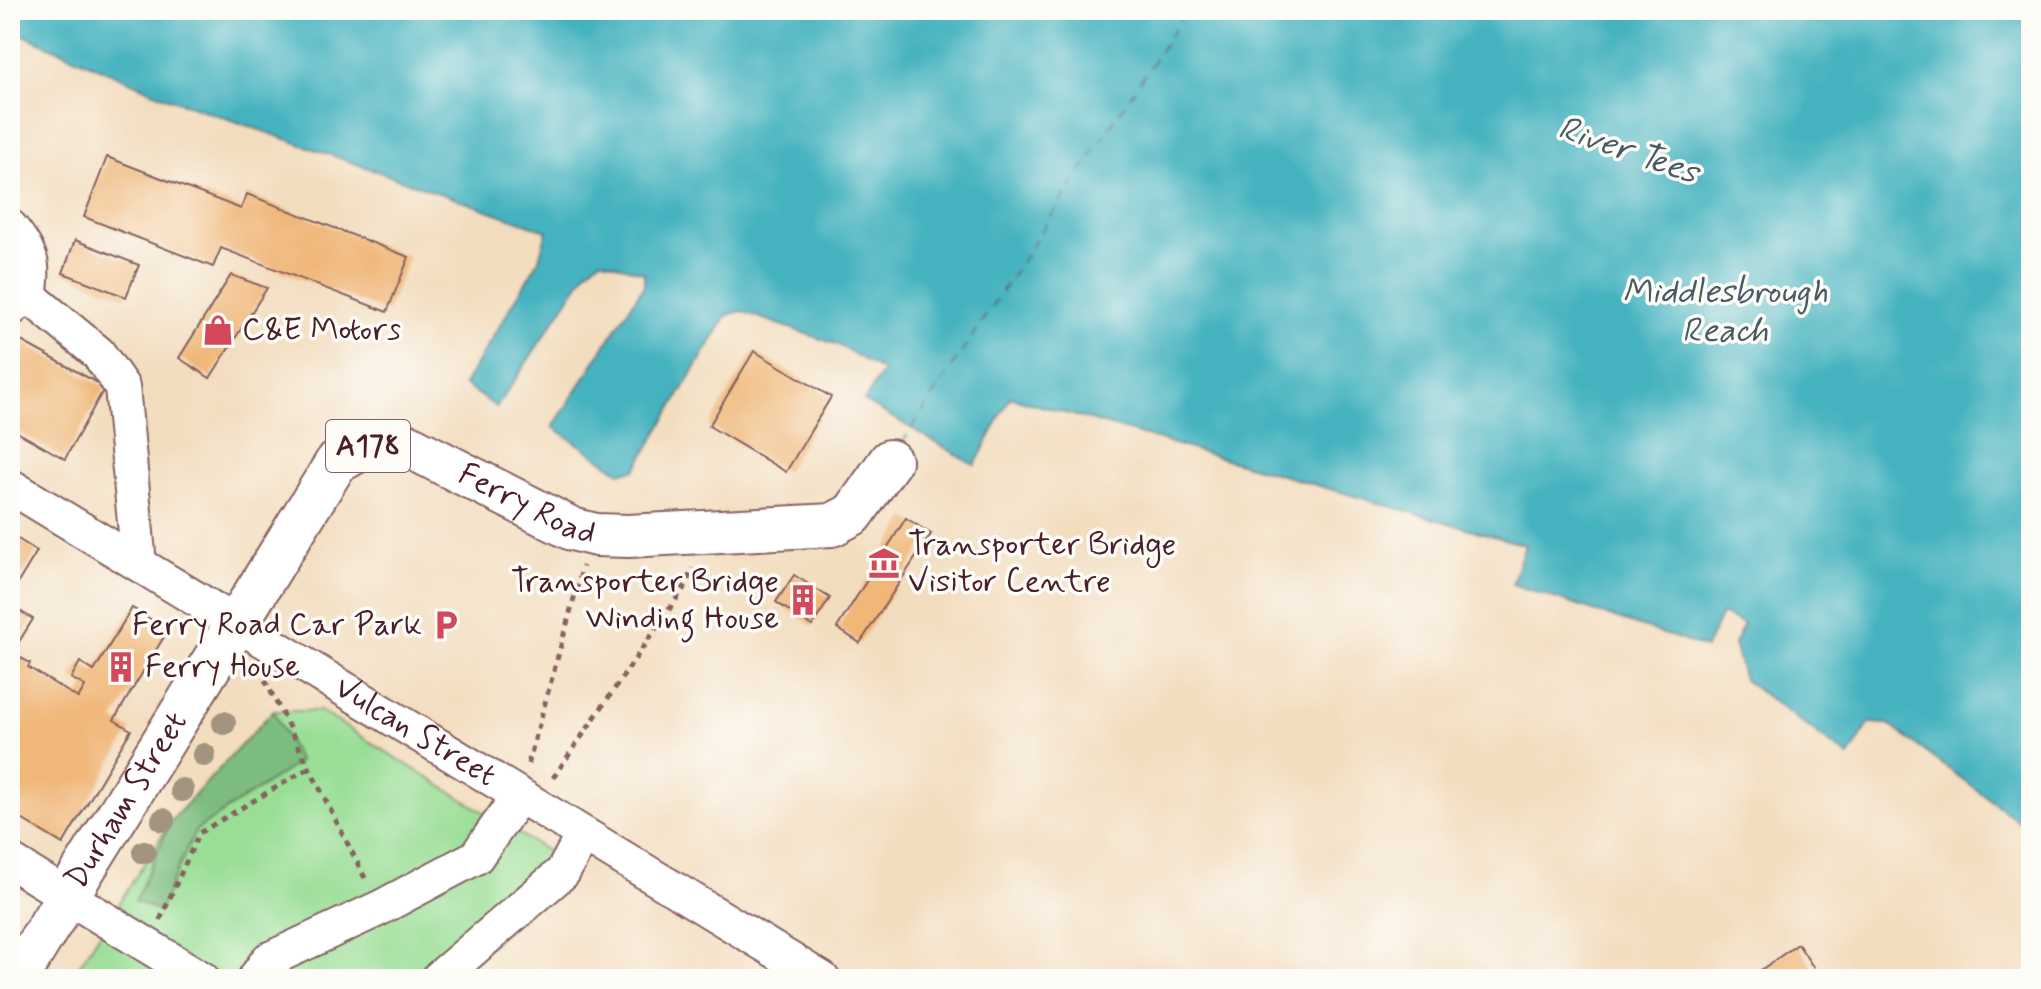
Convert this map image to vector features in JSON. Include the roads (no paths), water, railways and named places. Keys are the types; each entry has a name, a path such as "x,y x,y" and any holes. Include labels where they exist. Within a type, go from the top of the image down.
{"main road":[{"name":"Ferry Road","path":"236,623 336,463 370,444 403,443 572,529 596,535 705,533 832,525 853,514 890,461"},
{"name":"Durham Street","path":"16,979 65,895 236,623"}],"street":[{"path":"10,227 27,250 34,269 19,303 98,353 122,387 139,564"},
{"name":"Vulcan Street","path":"10,486 822,979"},
{"path":"255,979 268,960 380,908 476,857 519,796"},
{"path":"438,979 563,872 583,835"},
{"path":"10,861 202,979"}],"water":[{"name":"Middlesbrough Reach","path":"10,10 2031,10 2031,830 1888,724 1869,723 1849,757 1744,680 1734,644 1744,624 1721,614 1706,648 1512,584 1525,545 1010,397 975,465 864,401 883,371 838,345 741,311 727,315 635,470 620,472 553,427 644,285 644,273 601,259 587,271 497,407 464,385 538,262 547,231 166,97 10,29"}],"place":[{"name":"C&E Motors","path":"218,330"},
{"name":"Transporter Bridge Visitor Centre","path":"884,563"},
{"name":"Transporter Bridge Winding House","path":"803,600"},
{"name":"Ferry Road Car Park","path":"446,625"},
{"name":"Ferry House","path":"121,667"}],"water label":[{"name":"River Tees","path":"1628,151"}]}
